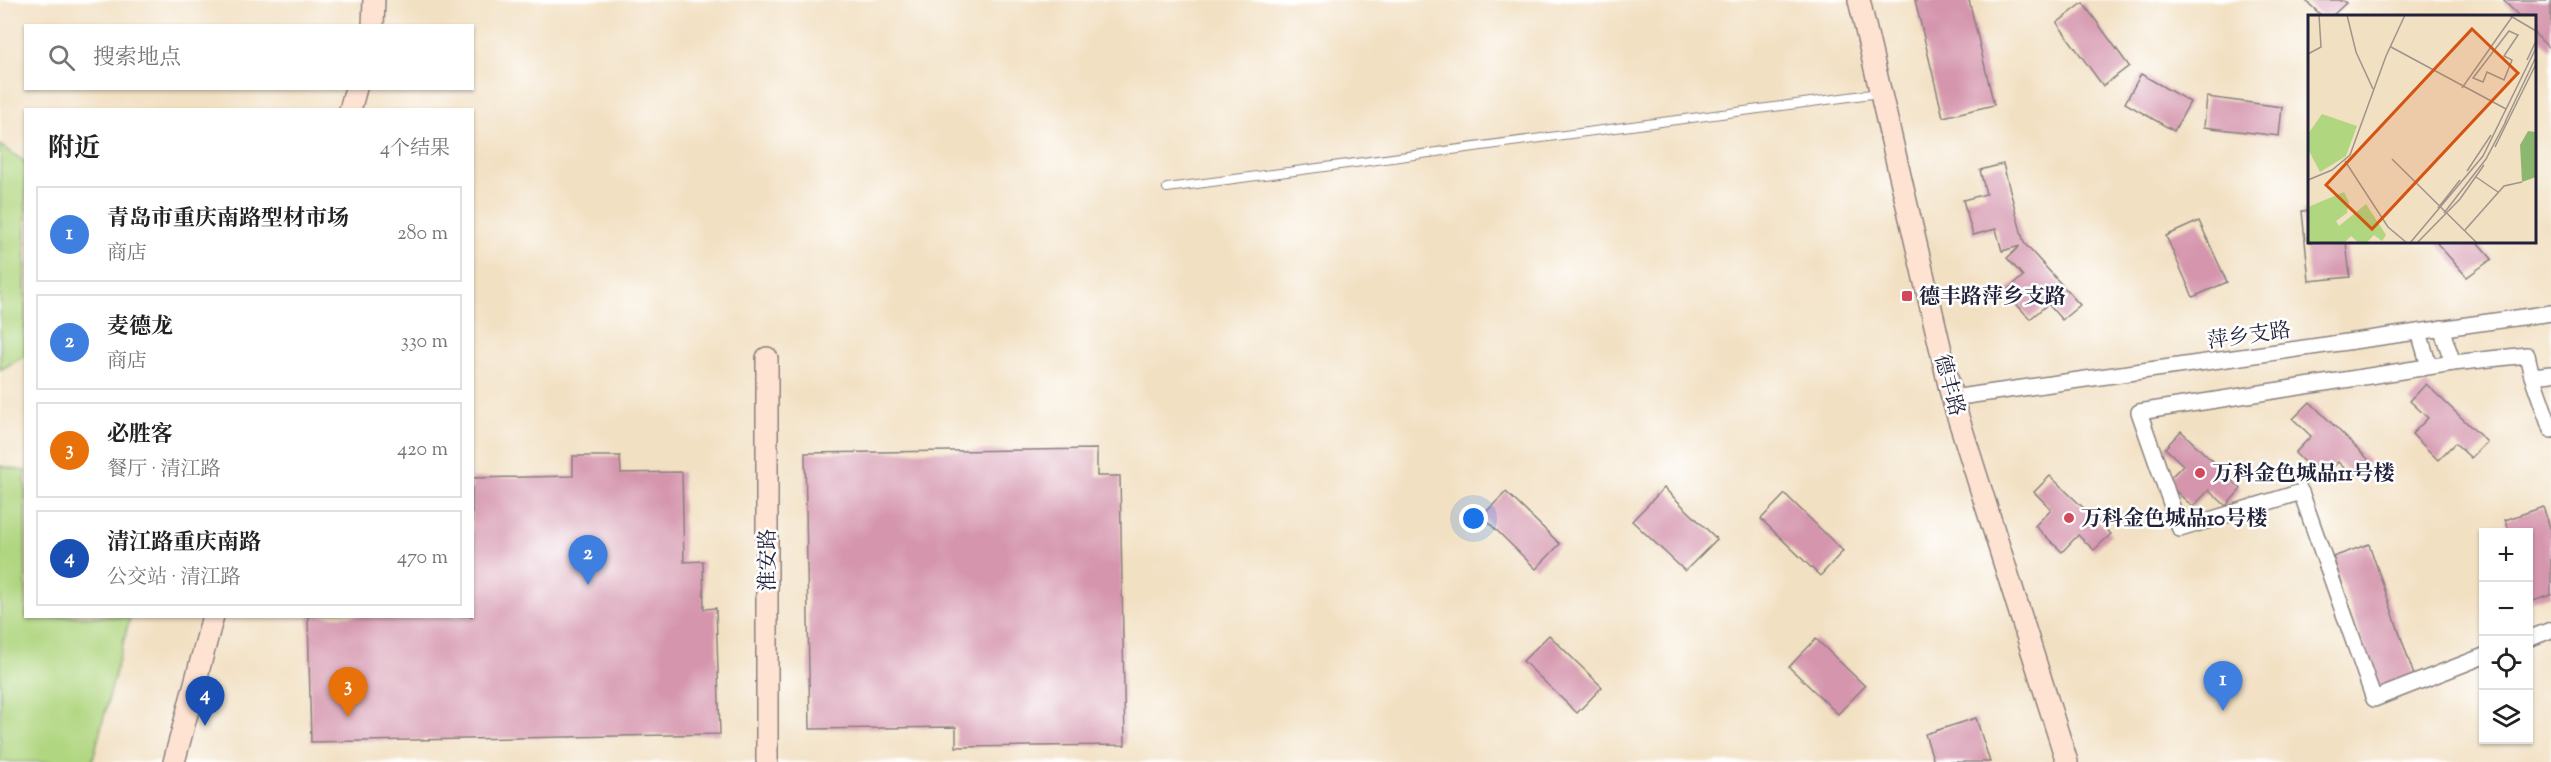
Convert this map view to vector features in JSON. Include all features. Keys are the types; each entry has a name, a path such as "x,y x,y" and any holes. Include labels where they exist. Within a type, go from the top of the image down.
{"street":[{"path":"373,24 374,0"},
{"name":"德丰路","path":"1859,0 1952,398 2067,762"},
{"path":"351,108 355,90"},
{"name":"萍乡支路","path":"1952,398 2551,313"},
{"path":"2441,328 2453,363"},
{"path":"2419,332 2429,366"},
{"path":"2479,658 2374,699 2301,492 2181,529 2139,412 2429,366 2527,356 2551,430"},
{"name":"淮安路","path":"767,358 767,762"},
{"path":"2532,376 2551,374"},
{"path":"174,762 212,618"},
{"path":"2533,637 2551,630"}],"lane":[{"path":"1167,188 1881,93"}],"green space":[{"path":"0,145 24,162 24,357 0,370"},
{"path":"0,466 24,471 24,618 130,618 92,762 0,762"}],"building":[{"path":"1915,0 1969,0 1994,105 1943,117"},
{"path":"2305,0 2343,0 2346,3 2333,15 2321,15"},
{"path":"2503,0 2551,0 2551,50 2536,35 2536,15 2518,15"},
{"path":"2083,3 2129,66 2103,86 2057,23"},
{"path":"2141,74 2190,102 2174,131 2125,103"},
{"path":"2207,97 2282,107 2279,136 2204,127"},
{"path":"2003,164 2024,243 2080,305 2062,320 2048,304 2030,319 2005,292 2023,276 2007,258 2020,246 2002,251 1996,229 1973,235 1963,200 1986,194 1980,170"},
{"path":"2308,210 2308,243 2346,243 2350,277 2309,281 2302,211"},
{"path":"2199,221 2227,282 2193,297 2166,236"},
{"path":"2437,243 2478,243 2492,259 2467,277"},
{"path":"2426,384 2487,442 2471,458 2455,443 2438,460 2412,434 2428,418 2410,401"},
{"path":"2310,402 2370,461 2354,477 2338,462 2321,479 2295,453 2311,436 2293,419"},
{"name":"万科金色城品11号楼","path":"2181,431 2241,489 2226,506 2209,490 2193,507 2166,482 2183,465 2165,448"},
{"path":"1097,449 1097,476 1120,476 1125,745 956,747 956,727 810,729 805,453"},
{"path":"573,456 620,456 621,473 682,472 684,562 703,561 704,609 716,608 720,734 311,742 308,618 474,618 474,478 573,476"},
{"name":"万科金色城品10号楼","path":"2050,476 2111,534 2094,550 2078,535 2062,552 2035,526 2051,509 2034,492"},
{"path":"1664,488 1717,539 1685,571 1632,521"},
{"path":"1506,492 1560,544 1536,569 1482,516"},
{"path":"1785,494 1843,551 1820,576 1761,519"},
{"path":"2543,507 2551,530 2551,595 2533,601 2533,528 2508,528 2505,520"},
{"path":"2369,544 2415,678 2379,690 2333,557"},
{"path":"1549,635 1602,687 1577,713 1523,661"},
{"path":"1816,639 1865,686 1838,714 1789,667"},
{"path":"1976,718 1990,762 1934,762 1925,734"}],"place":[{"name":"德丰路萍乡支路","path":"1907,296"},
{"name":"万科金色城品11号楼","path":"2200,473"},
{"name":"万科金色城品10号楼","path":"2069,518"},
{"name":"麦德龙","path":"588,585"},
{"name":"青岛市重庆南路型材市场","path":"2223,711"},
{"name":"必胜客","path":"348,717"},
{"name":"清江路重庆南路","path":"205,726"}]}
